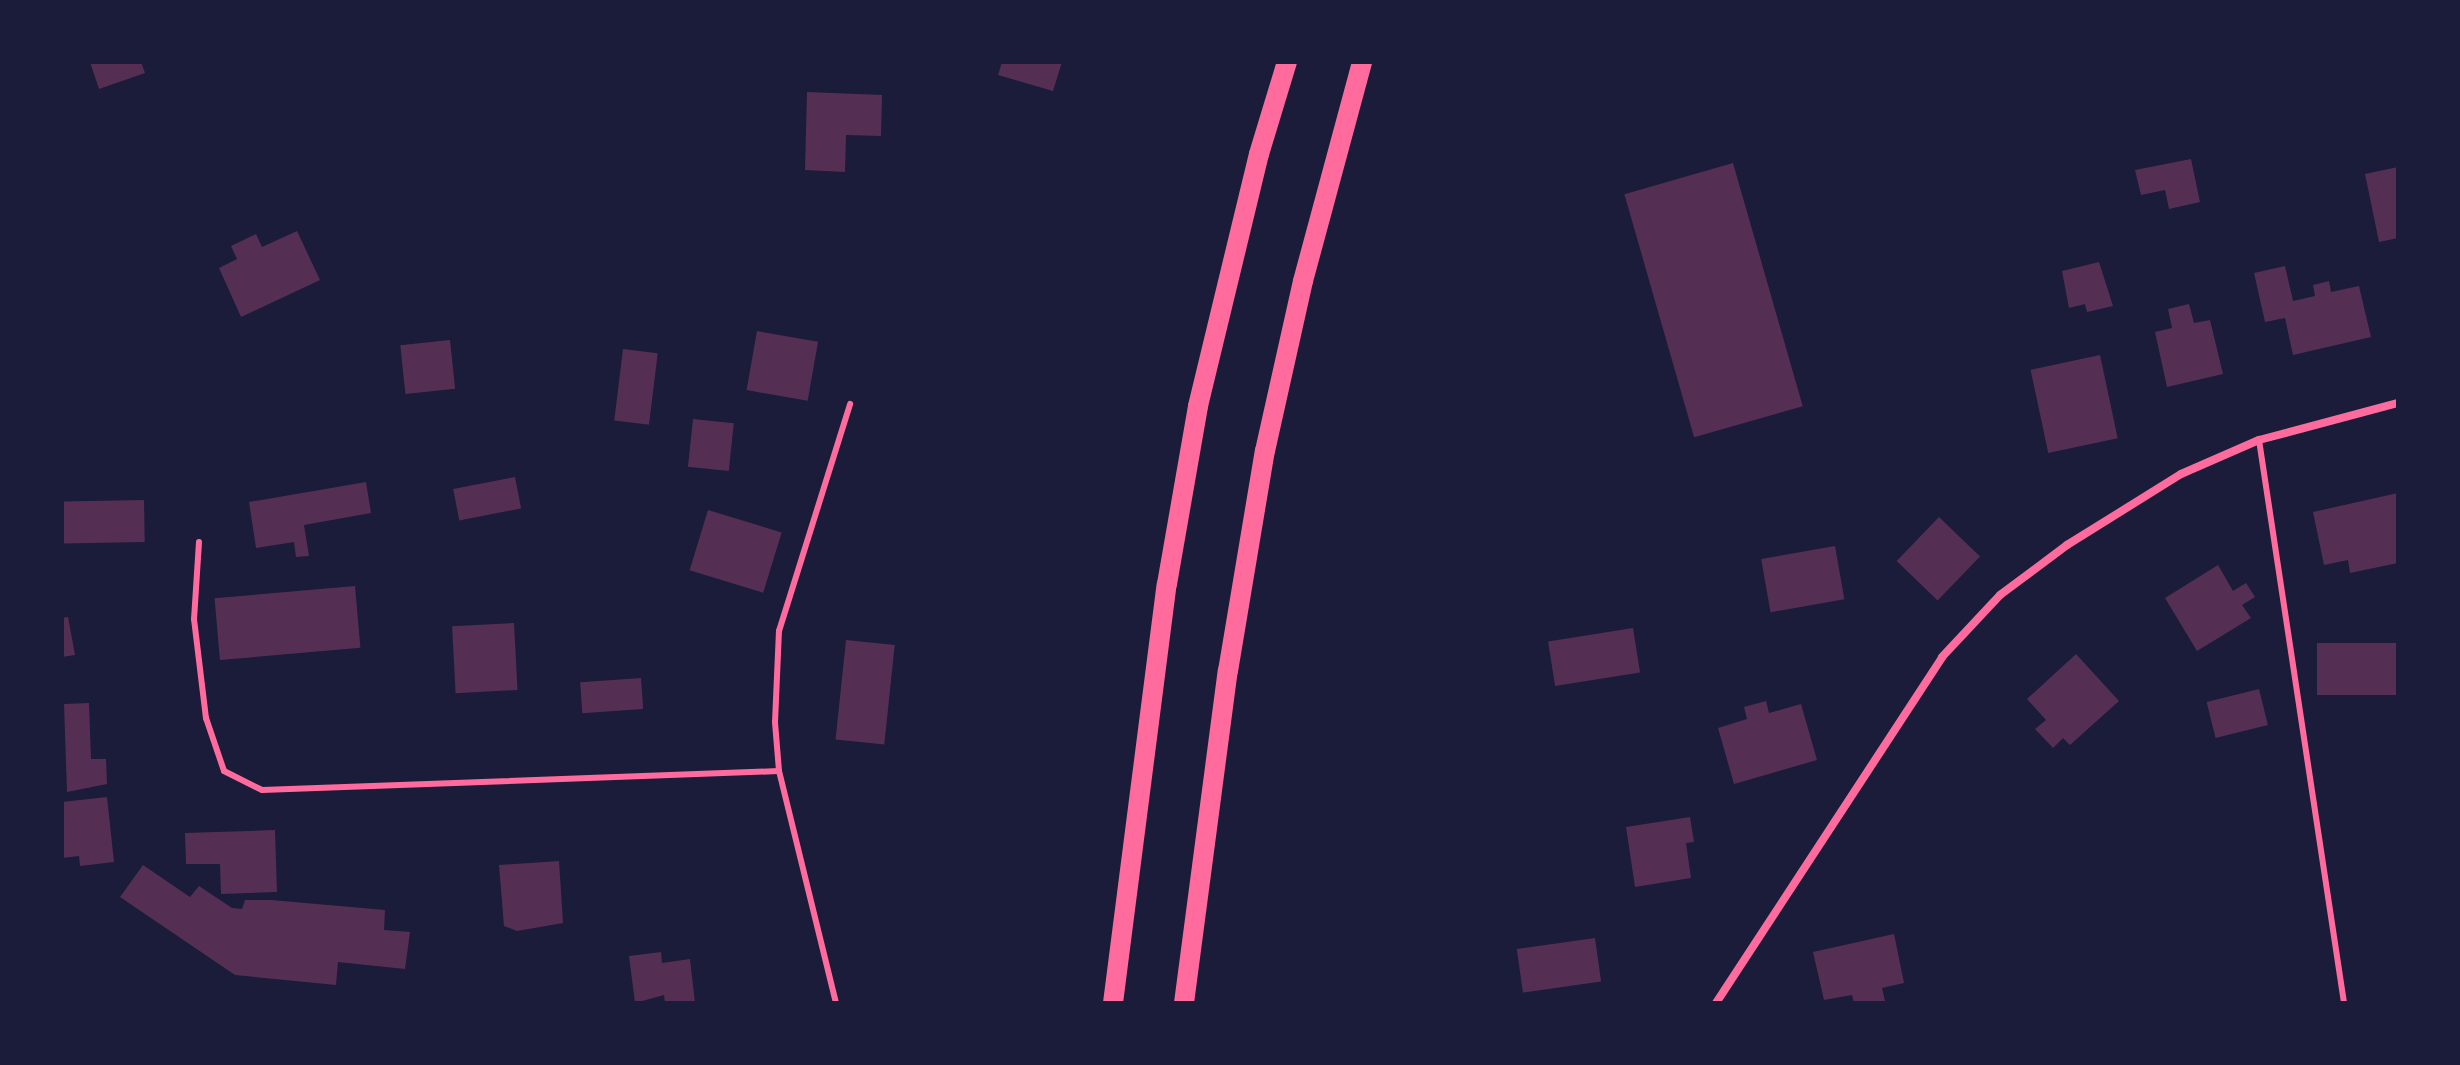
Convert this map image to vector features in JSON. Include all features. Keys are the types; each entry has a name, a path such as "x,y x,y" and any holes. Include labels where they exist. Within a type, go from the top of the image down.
{"main road":[{"path":"1113,1003 1167,584 1198,406 1259,154 1287,62"},
{"path":"1184,1003 1228,671 1265,451 1303,281 1362,62"}],"street":[{"path":"1716,1003 1942,657 2000,595 2067,545 2181,474 2259,440 2398,403"}],"lane":[{"path":"836,1003 779,771 779,631 850,404"},
{"path":"2259,440 2344,1003"},
{"path":"199,542 194,619 206,718 224,771 262,790 779,771"}],"building":[{"path":"90,62 141,62 145,73 99,89"},
{"path":"1002,62 1062,62 1053,91 998,75"},
{"path":"807,92 882,95 881,136 846,135 845,172 805,170"},
{"path":"2191,159 2200,202 2169,209 2165,190 2141,195 2135,170"},
{"path":"1733,163 1803,406 1694,437 1624,194"},
{"path":"2398,167 2398,238 2379,242 2365,174"},
{"path":"297,231 320,280 241,317 219,268 237,259 231,246 256,234 262,247"},
{"path":"2099,262 2113,306 2087,312 2085,304 2069,308 2062,271"},
{"path":"2285,266 2293,301 2315,296 2313,285 2329,281 2331,292 2359,286 2371,337 2293,355 2285,318 2265,322 2254,273"},
{"path":"2189,304 2194,323 2210,320 2223,374 2167,387 2155,332 2172,328 2168,309"},
{"path":"757,331 818,342 808,401 747,390"},
{"path":"450,340 455,389 405,394 400,345"},
{"path":"623,349 658,353 649,425 614,420"},
{"path":"2100,355 2118,438 2048,453 2031,370"},
{"path":"693,419 734,423 729,471 688,467"},
{"path":"515,477 521,508 459,520 453,489"},
{"path":"366,482 371,513 304,525 309,556 296,557 294,542 256,548 249,502"},
{"path":"2398,493 2398,563 2350,573 2348,560 2324,565 2313,512"},
{"path":"144,500 145,542 64,543 63,501"},
{"path":"708,510 782,533 763,593 690,570"},
{"path":"1939,517 1980,557 1938,600 1897,561"},
{"path":"1835,546 1844,599 1771,612 1761,559"},
{"path":"2218,565 2233,591 2246,583 2255,597 2242,605 2251,618 2197,651 2165,598"},
{"path":"355,586 360,648 220,660 215,598"},
{"path":"68,617 75,655 62,657 62,618"},
{"path":"514,623 518,690 456,693 452,626"},
{"path":"1633,628 1640,672 1555,686 1548,641"},
{"path":"846,640 895,645 884,745 836,739"},
{"path":"2317,643 2398,643 2398,695 2317,695"},
{"path":"2076,654 2119,701 2070,745 2063,738 2053,748 2035,729 2046,720 2027,699"},
{"path":"641,678 643,709 582,713 580,682"},
{"path":"2259,689 2268,725 2216,738 2207,702"},
{"path":"1766,701 1769,713 1801,704 1817,760 1734,784 1718,728 1747,719 1744,707"},
{"path":"89,703 91,759 106,759 107,784 67,792 64,704"},
{"path":"107,797 114,862 80,866 79,856 62,858 62,802"},
{"path":"1690,817 1694,842 1686,843 1691,878 1635,887 1626,827"},
{"path":"275,830 277,892 221,894 220,864 186,864 185,833"},
{"path":"559,861 563,923 517,931 504,926 499,865"},
{"path":"143,865 190,897 199,886 232,908 242,909 245,900 271,900 385,910 384,930 410,932 405,969 338,962 336,985 235,975 120,897"},
{"path":"1894,934 1904,983 1882,988 1885,1001 1854,1003 1852,995 1824,1000 1813,952"},
{"path":"1595,938 1601,982 1523,993 1517,949"},
{"path":"661,952 662,963 690,959 695,1003 665,1003 664,995 635,1003 629,956"}]}
